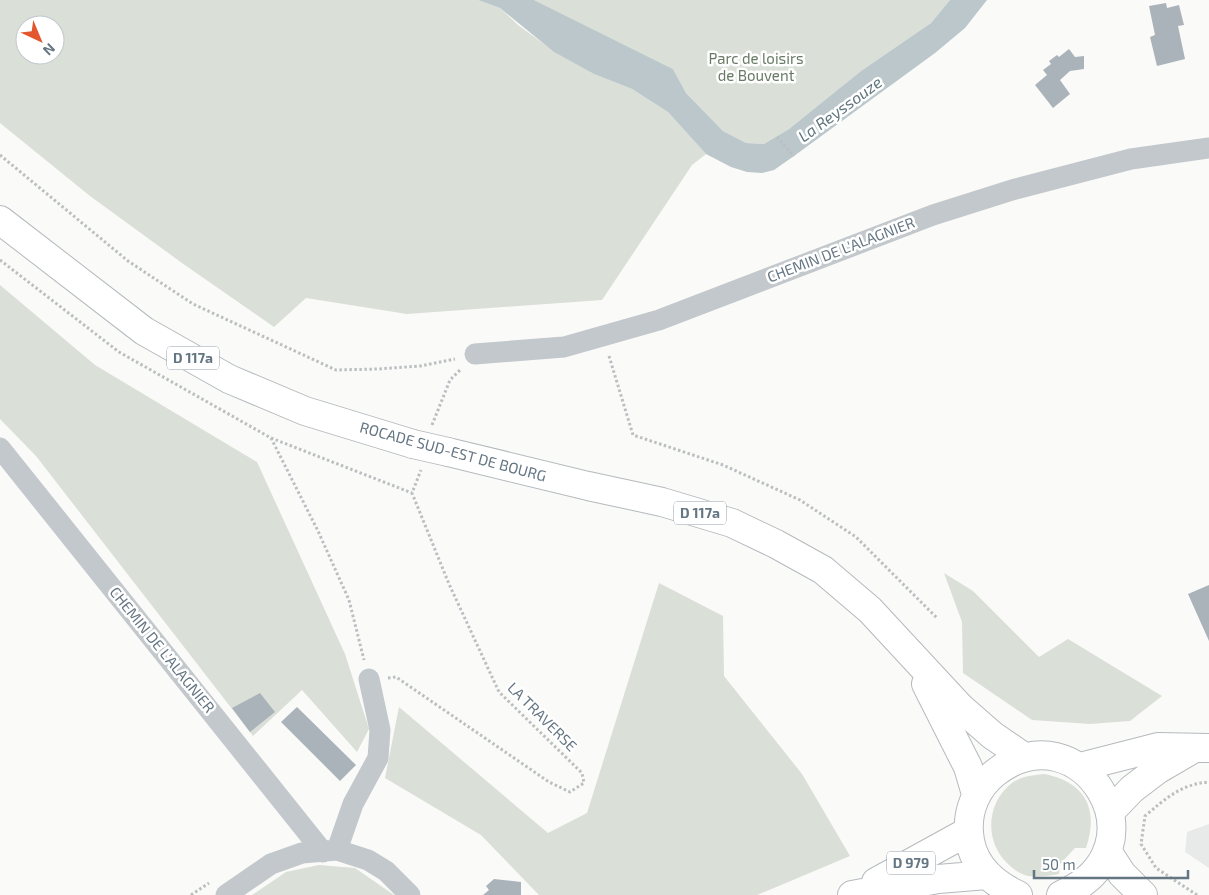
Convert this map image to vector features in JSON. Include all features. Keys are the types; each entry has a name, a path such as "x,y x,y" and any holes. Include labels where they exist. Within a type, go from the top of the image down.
{"main road":[{"name":"ROCADE SUD-EST DE BOURG","path":"0,220 144,331 229,379 305,411 422,448 448,452 662,502 732,523 776,544 823,570 870,610 912,656"},
{"name":"D 117a","path":"912,656 960,707 992,735 1024,757"},
{"name":"D 117a","path":"912,656 968,767 976,794"},
{"path":"1080,767 1158,747 1201,748"},
{"path":"1110,812 1132,789 1157,770 1201,748"},
{"path":"1018,895 1002,888 987,875 974,854 969,831 970,812 976,794 989,777 1005,765 1024,757 1038,756 1053,757 1080,767 1093,779 1104,794 1110,812 1111,838 1107,851 1100,865 1077,893"},
{"name":"D 979","path":"853,895 969,831"},
{"path":"1107,851 1122,874 1143,895"},
{"name":"D 979","path":"853,895 938,879 987,875"}],"street":[{"name":"CHEMIN DE L'ALAGNIER","path":"475,354 564,347 660,320 932,215 1012,190 1131,159 1209,148"},
{"name":"CHEMIN DE L'ALAGNIER","path":"0,448 330,851"},
{"path":"330,851 378,758 380,730 369,679"},
{"path":"226,895 271,864 302,853 330,851 368,860 386,871 410,895"}],"path":[{"path":"777,137 794,156"},
{"path":"0,155 128,261 193,304 336,370 420,366 475,354"},
{"path":"0,260 119,352 272,438 412,493 422,448 450,380 475,354"},
{"path":"602,336 633,435 723,465 800,500 856,536 937,618"},
{"path":"272,438 318,531 349,600 369,679"},
{"name":"LA TRAVERSE","path":"369,679 396,678 549,782 570,792 584,784 582,773 500,692 449,584 412,493"},
{"path":"1197,895 1156,868 1141,844 1145,816 1173,792 1202,782 1209,782"}],"shaded area":[{"path":"1209,824 1209,868 1185,852 1187,832"}],"green space":[{"path":"0,0 478,0 500,8 518,25 555,52 594,74 632,89 668,112 706,154 692,165 602,300 407,314 306,298 274,327 90,196 0,123"},
{"name":"Parc de loisirs de Bouvent","path":"534,0 950,0 931,23 861,71 789,129 764,144 746,143 723,131 686,93 673,69"},
{"path":"0,285 95,365 257,462 345,654 369,729 357,752 302,690 253,736 36,456 0,419"},
{"path":"944,573 973,591 1039,657 1068,639 1162,696 1130,721 1090,724 1032,720 963,673 962,622"},
{"path":"659,583 723,616 724,676 802,774 850,856 757,895 539,895 481,835 385,778 399,707 548,833 587,813"},
{"path":"1045,774 1071,784 1086,800 1090,810 1090,834 1086,848 1075,848 1060,864 1059,874 1028,876 1013,869 999,853 994,843 991,821 997,800 1012,783 1024,777"},
{"path":"319,865 355,868 394,895 252,895 286,872"}],"water":[{"name":"La Reyssouze","path":"478,0 534,0 673,69 686,93 723,131 746,143 764,144 789,129 861,71 931,23 950,0 987,0 965,28 935,53 774,170 762,173 747,172 731,167 706,154 668,112 632,89 594,74 554,52 500,8"}],"building":[{"path":"1166,3 1167,8 1179,5 1184,25 1178,26 1185,59 1157,66 1150,37 1155,35 1149,6"},
{"path":"1069,49 1075,57 1084,56 1084,69 1070,71 1060,80 1070,94 1053,108 1035,85 1047,75 1043,70 1051,64 1049,61 1057,55 1059,57"},
{"path":"1209,585 1209,641 1188,594"},
{"path":"260,693 275,712 250,732 232,708"},
{"path":"297,707 356,765 340,781 281,722"},
{"path":"494,879 521,882 521,895 483,895 489,890 486,886"}]}
